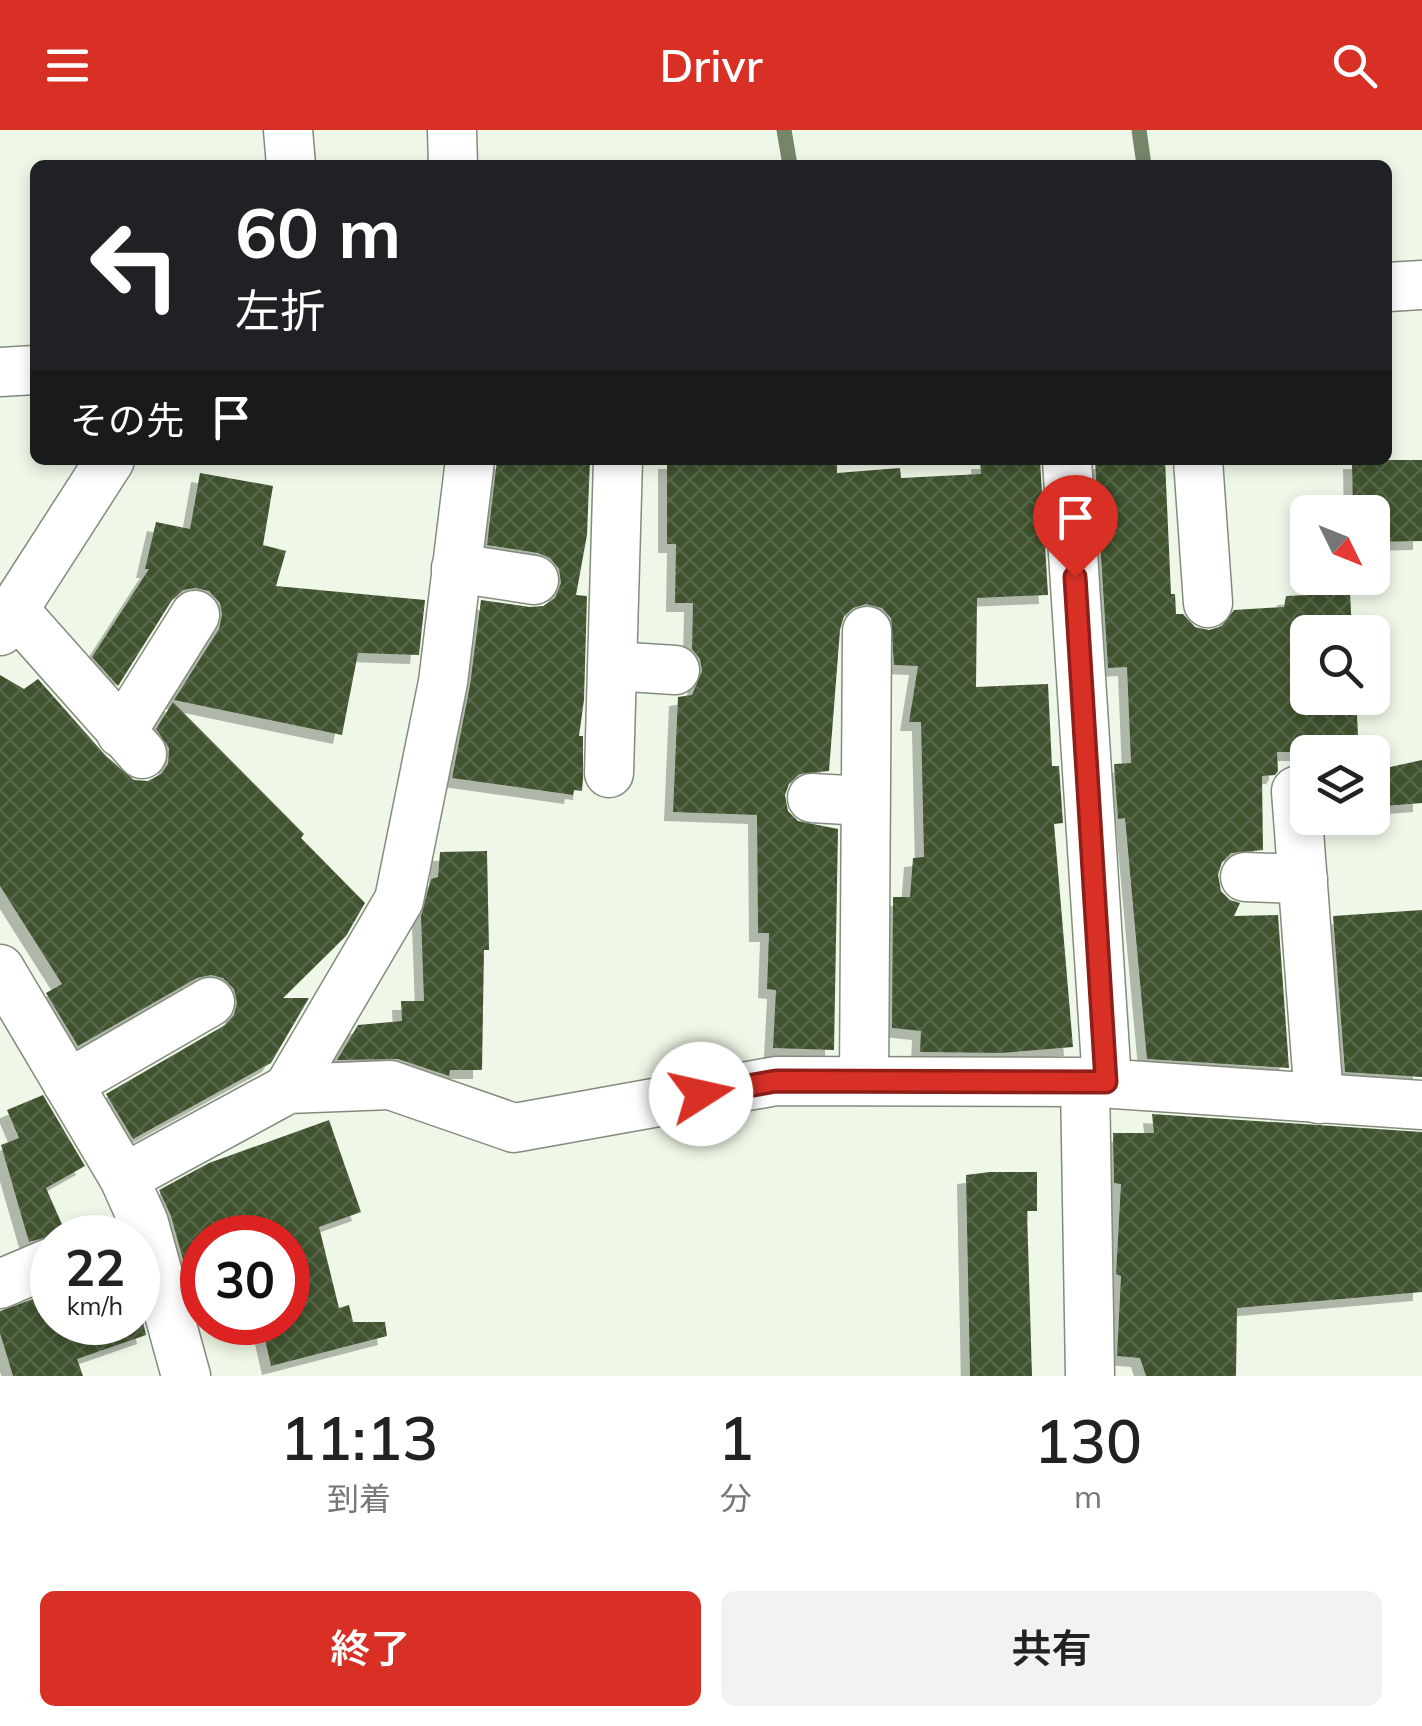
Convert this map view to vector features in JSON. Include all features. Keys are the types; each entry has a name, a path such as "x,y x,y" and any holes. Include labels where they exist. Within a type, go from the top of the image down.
{"street":[{"path":"288,130 291,160"},
{"path":"452,130 454,160"},
{"path":"1392,287 1422,285"},
{"path":"0,372 30,370"},
{"path":"107,465 7,620 132,744 195,616"},
{"path":"288,1089 400,900 443,682 469,465"},
{"path":"609,773 618,465"},
{"path":"1068,465 1096,1082 1090,1376"},
{"path":"1198,465 1208,604"},
{"path":"456,568 534,580"},
{"path":"864,1081 867,631"},
{"path":"612,666 675,670"},
{"path":"812,798 865,801"},
{"path":"1299,835 1319,1099"},
{"path":"1245,878 1302,879"},
{"path":"0,969 124,1178 126,1215"},
{"path":"68,1084 210,1002"},
{"path":"124,1178 288,1089 390,1085 514,1128 776,1081 1096,1082 1422,1104"},
{"path":"0,1284 30,1271"},
{"path":"160,1312 186,1376"}],"building":[{"path":"1422,460 1422,541 1390,542 1390,495 1353,495 1352,465"},
{"path":"496,465 590,465 587,535 576,595 587,596 579,736 583,736 583,779 582,791 574,790 573,795 452,778 481,600 543,606 555,598 561,583 559,569 550,558 487,545"},
{"path":"667,465 837,465 837,473 900,468 901,478 981,474 980,465 1040,465 1048,595 977,598 976,687 1048,684 1052,766 1059,766 1063,823 1054,824 1073,1047 1002,1053 920,1052 921,1031 892,1028 893,897 910,897 913,858 924,857 921,722 909,722 918,666 894,665 891,618 882,608 866,604 844,616 840,630 829,771 799,774 785,795 788,811 798,821 838,829 834,1050 773,1048 776,990 767,989 769,933 758,933 757,815 673,812 678,697 692,695 702,671 700,659 692,649 693,603 675,603 676,544 667,544"},
{"path":"1095,465 1165,465 1171,594 1175,594 1176,614 1183,614 1195,627 1209,630 1222,626 1234,610 1284,607 1286,596 1350,595 1351,615 1290,615 1290,715 1357,715 1358,735 1290,735 1290,752 1277,752 1278,771 1262,776 1263,850 1231,853 1222,862 1218,875 1221,891 1240,903 1234,916 1278,915 1289,1068 1147,1059 1125,818 1118,819 1114,764 1131,763 1127,667 1108,668"},
{"path":"200,473 273,486 263,545 286,551 276,586 425,600 419,655 358,653 342,735 174,700 219,629 220,603 209,591 183,590 172,600 118,686 92,657 149,569 145,569 156,522 190,529"},
{"path":"0,675 24,689 38,679 106,756 134,780 148,781 161,774 168,764 169,748 156,729 173,702 304,834 301,838 365,903 346,936 283,998 309,998 271,1063 133,1139 106,1094 225,1025 234,1015 237,1003 234,989 223,978 197,978 78,1046 46,993 62,984 0,886"},
{"path":"1422,760 1422,803 1390,806 1390,767"},
{"path":"487,851 489,950 484,950 482,1070 450,1070 449,1076 398,1059 337,1060 358,1025 402,1021 401,1001 424,1001 421,916 431,879 438,877 440,852"},
{"path":"1422,910 1422,1077 1345,1072 1333,916"},
{"path":"43,1095 85,1166 46,1188 58,1215 30,1215 29,1242 1,1145 19,1138 7,1110"},
{"path":"1152,1114 1422,1132 1422,1292 1237,1308 1236,1376 1146,1376 1140,1358 1117,1356 1121,1184 1114,1183 1113,1133 1154,1133"},
{"path":"329,1120 361,1212 319,1227 339,1308 349,1305 353,1322 385,1322 387,1336 271,1366 266,1345 310,1345 310,1215 180,1215 180,1249 159,1190 209,1163"},
{"path":"1037,1172 1037,1211 1027,1211 1032,1376 970,1376 966,1175"},
{"path":"30,1300 30,1345 117,1345 77,1359 83,1376 13,1376 0,1333 0,1311"}],"waterway":[{"path":"784,130 789,160"},
{"path":"1139,130 1143,160"}],"route":[{"path":"701,1094 776,1081 1106,1082 1075,577"}]}
